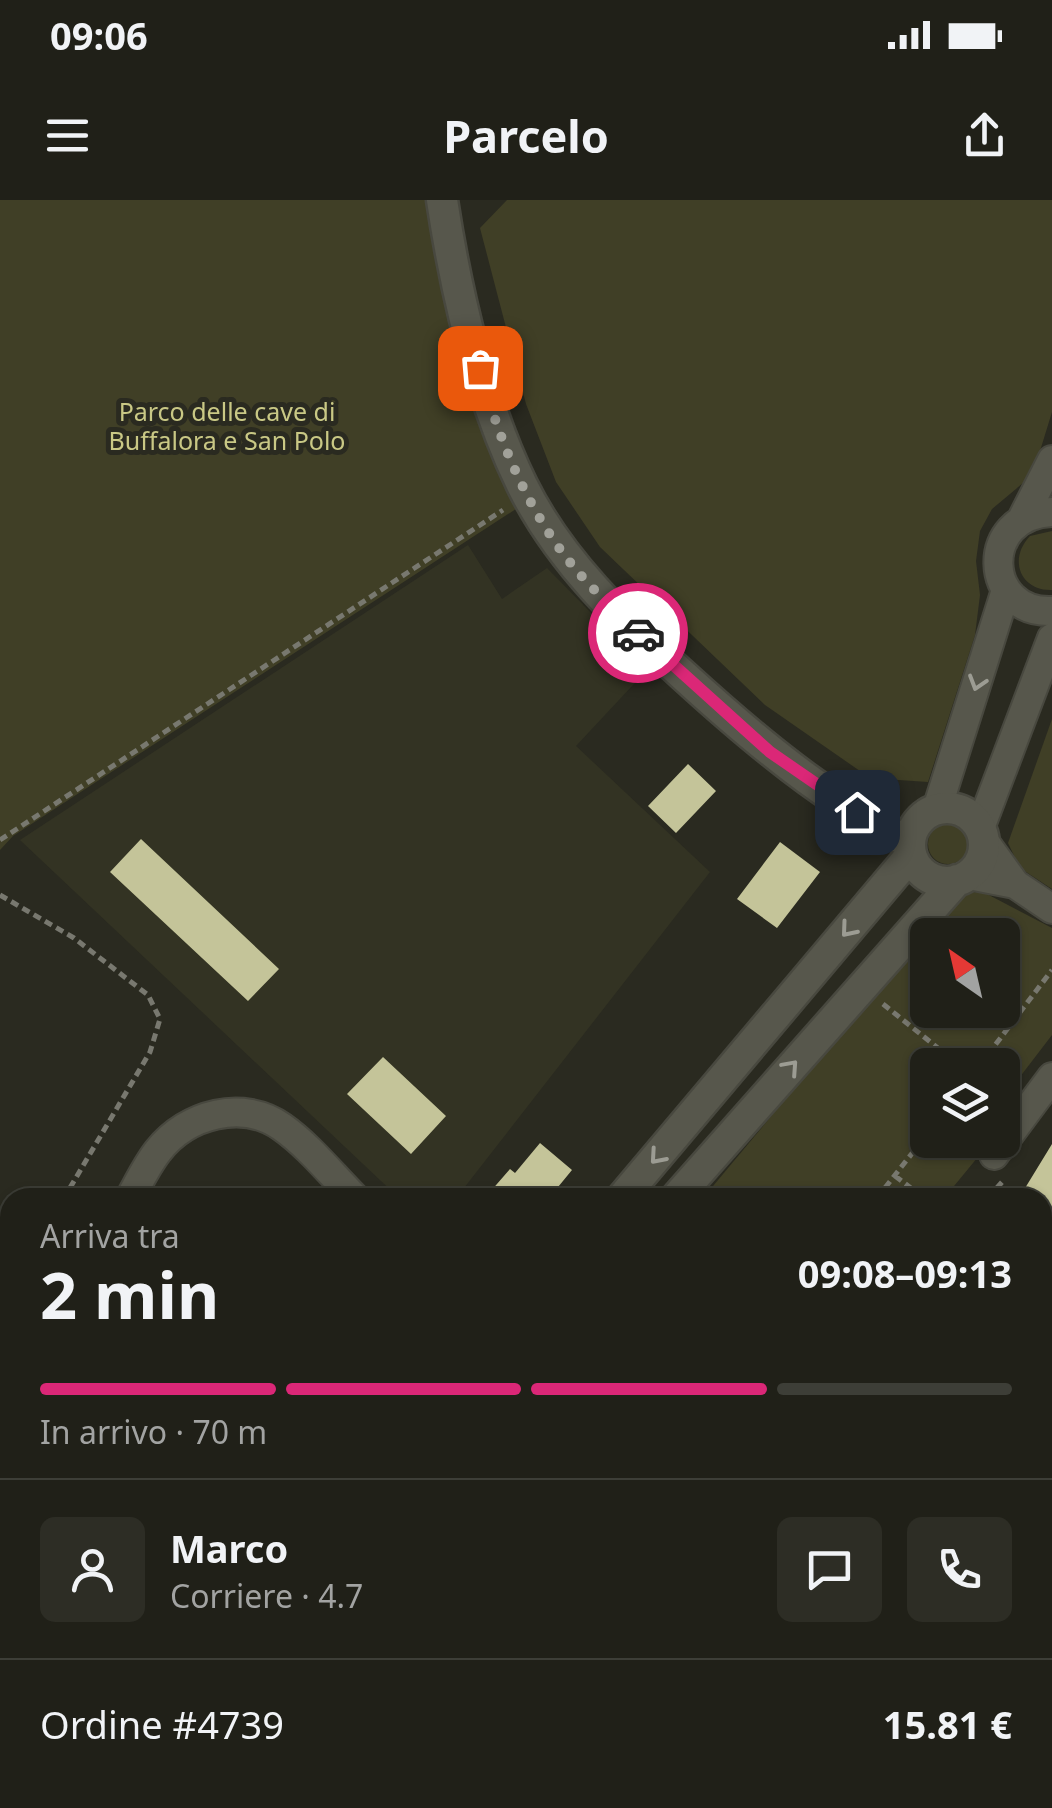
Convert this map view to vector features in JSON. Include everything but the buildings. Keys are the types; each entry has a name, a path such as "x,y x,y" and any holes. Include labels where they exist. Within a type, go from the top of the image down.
{"street":[{"path":"442,200 488,400 545,527 577,571 652,648 770,752 910,849"},
{"path":"1052,460 1022,519 1001,544 998,559 999,575 1006,590 1031,609 1052,611"},
{"path":"1022,519 1052,512"},
{"path":"1006,590 932,811 912,832 910,849 916,866 934,880 963,878 1015,884"},
{"path":"685,1188 978,865 982,834 1052,638"},
{"path":"837,798 882,810 963,811 1015,884 1052,908"},
{"path":"630,1188 910,849"},
{"path":"1020,1121 1052,1077"},
{"path":"136,1188 158,1151 175,1134 220,1112 264,1118 283,1128 345,1188"}],"path":[{"path":"0,840 527,494"},
{"path":"0,895 74,938 148,995 160,1020 150,1052 70,1188"},
{"path":"993,1048 1052,970"},
{"path":"877,999 938,1048"},
{"path":"885,1188 910,1156"},
{"path":"894,1176 910,1188"}],"shaded area":[{"path":"468,545 502,599 547,568 647,670 576,746 710,872 464,1188 388,1188 20,840"}],"green space":[{"name":"Parco delle cave di Buffalora e San Polo","path":"0,200 428,200 519,507 13,836 0,850"},
{"path":"507,200 1052,200 1052,412 1040,451 1023,483 992,509 980,531 976,561 980,595 975,635 928,782 870,778 765,705 600,547 556,482 526,404 480,228"},
{"path":"1052,531 1052,590 1041,589 1025,579 1020,554 1030,536"},
{"path":"1052,719 1052,889 1020,868 1008,843"},
{"path":"948,824 962,830 968,844 962,858 948,864 934,858 928,844 934,830"},
{"path":"972,892 985,893 1052,928 1052,1035 1020,1077 1020,1048 910,1048 910,1158 977,1158 952,1188 711,1188 910,950 910,1028 1020,1028 1020,918 937,918 951,901"}],"way so far":[{"path":"480,368 488,400 521,483 545,527 577,571 638,633"}],"route":[{"path":"638,633 738,726 857,812"}]}
